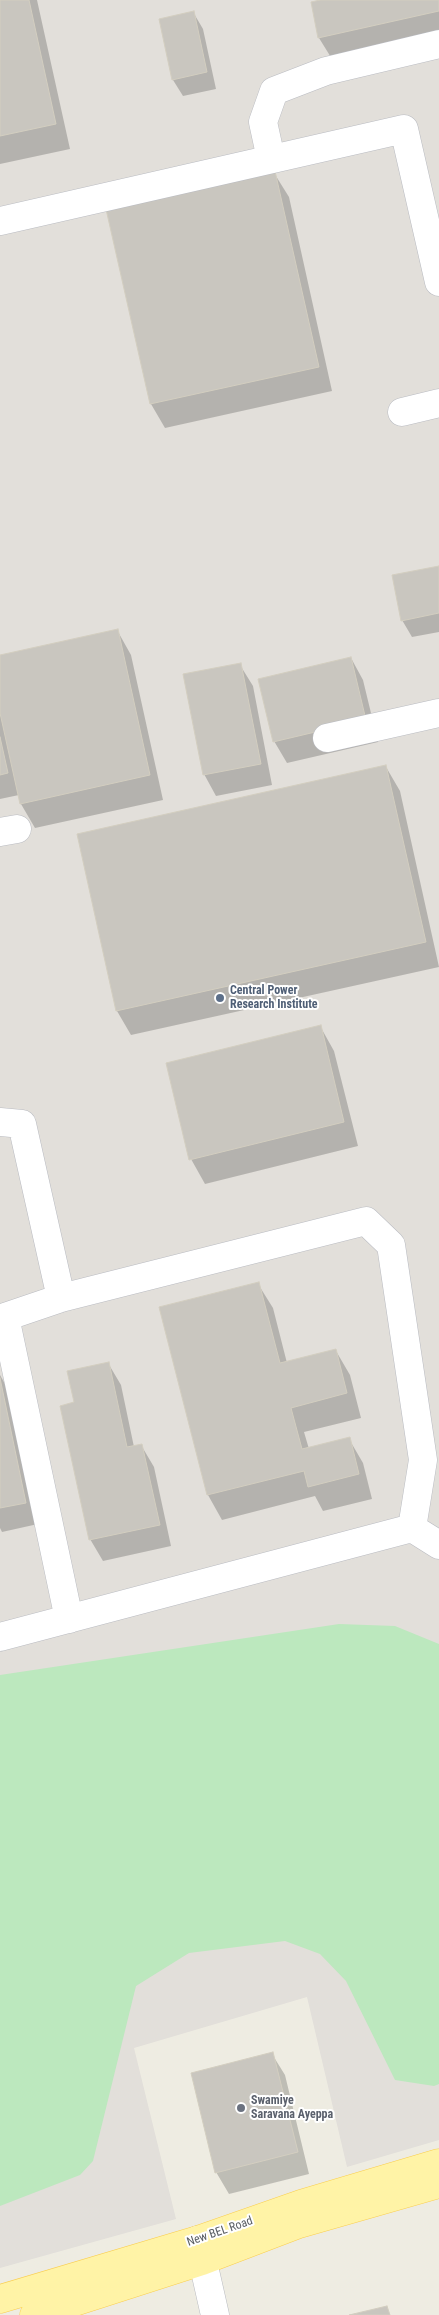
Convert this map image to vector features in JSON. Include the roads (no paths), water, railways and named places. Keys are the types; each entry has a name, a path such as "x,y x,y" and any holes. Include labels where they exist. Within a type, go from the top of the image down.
{"main road":[{"name":"New BEL Road","path":"34,2315 200,2250 301,2204 439,2163"},
{"name":"New BEL Road","path":"0,2299 200,2250 439,2184"}],"lane":[{"path":"271,159 264,122 274,91 326,71 439,44"},
{"path":"0,220 404,129 439,282"},
{"path":"402,412 439,403"},
{"path":"327,738 439,713"},
{"path":"0,1122 22,1124 61,1298"},
{"path":"69,1619 5,1318 61,1298 366,1221 391,1245 423,1460 412,1528"},
{"path":"0,1637 412,1528 439,1545"},
{"path":"200,2250 215,2315"}],"place":[{"name":"Central Power Research Institute","path":"220,998"},
{"name":"Swamiye Saravana Ayeppa","path":"241,2108"}]}
